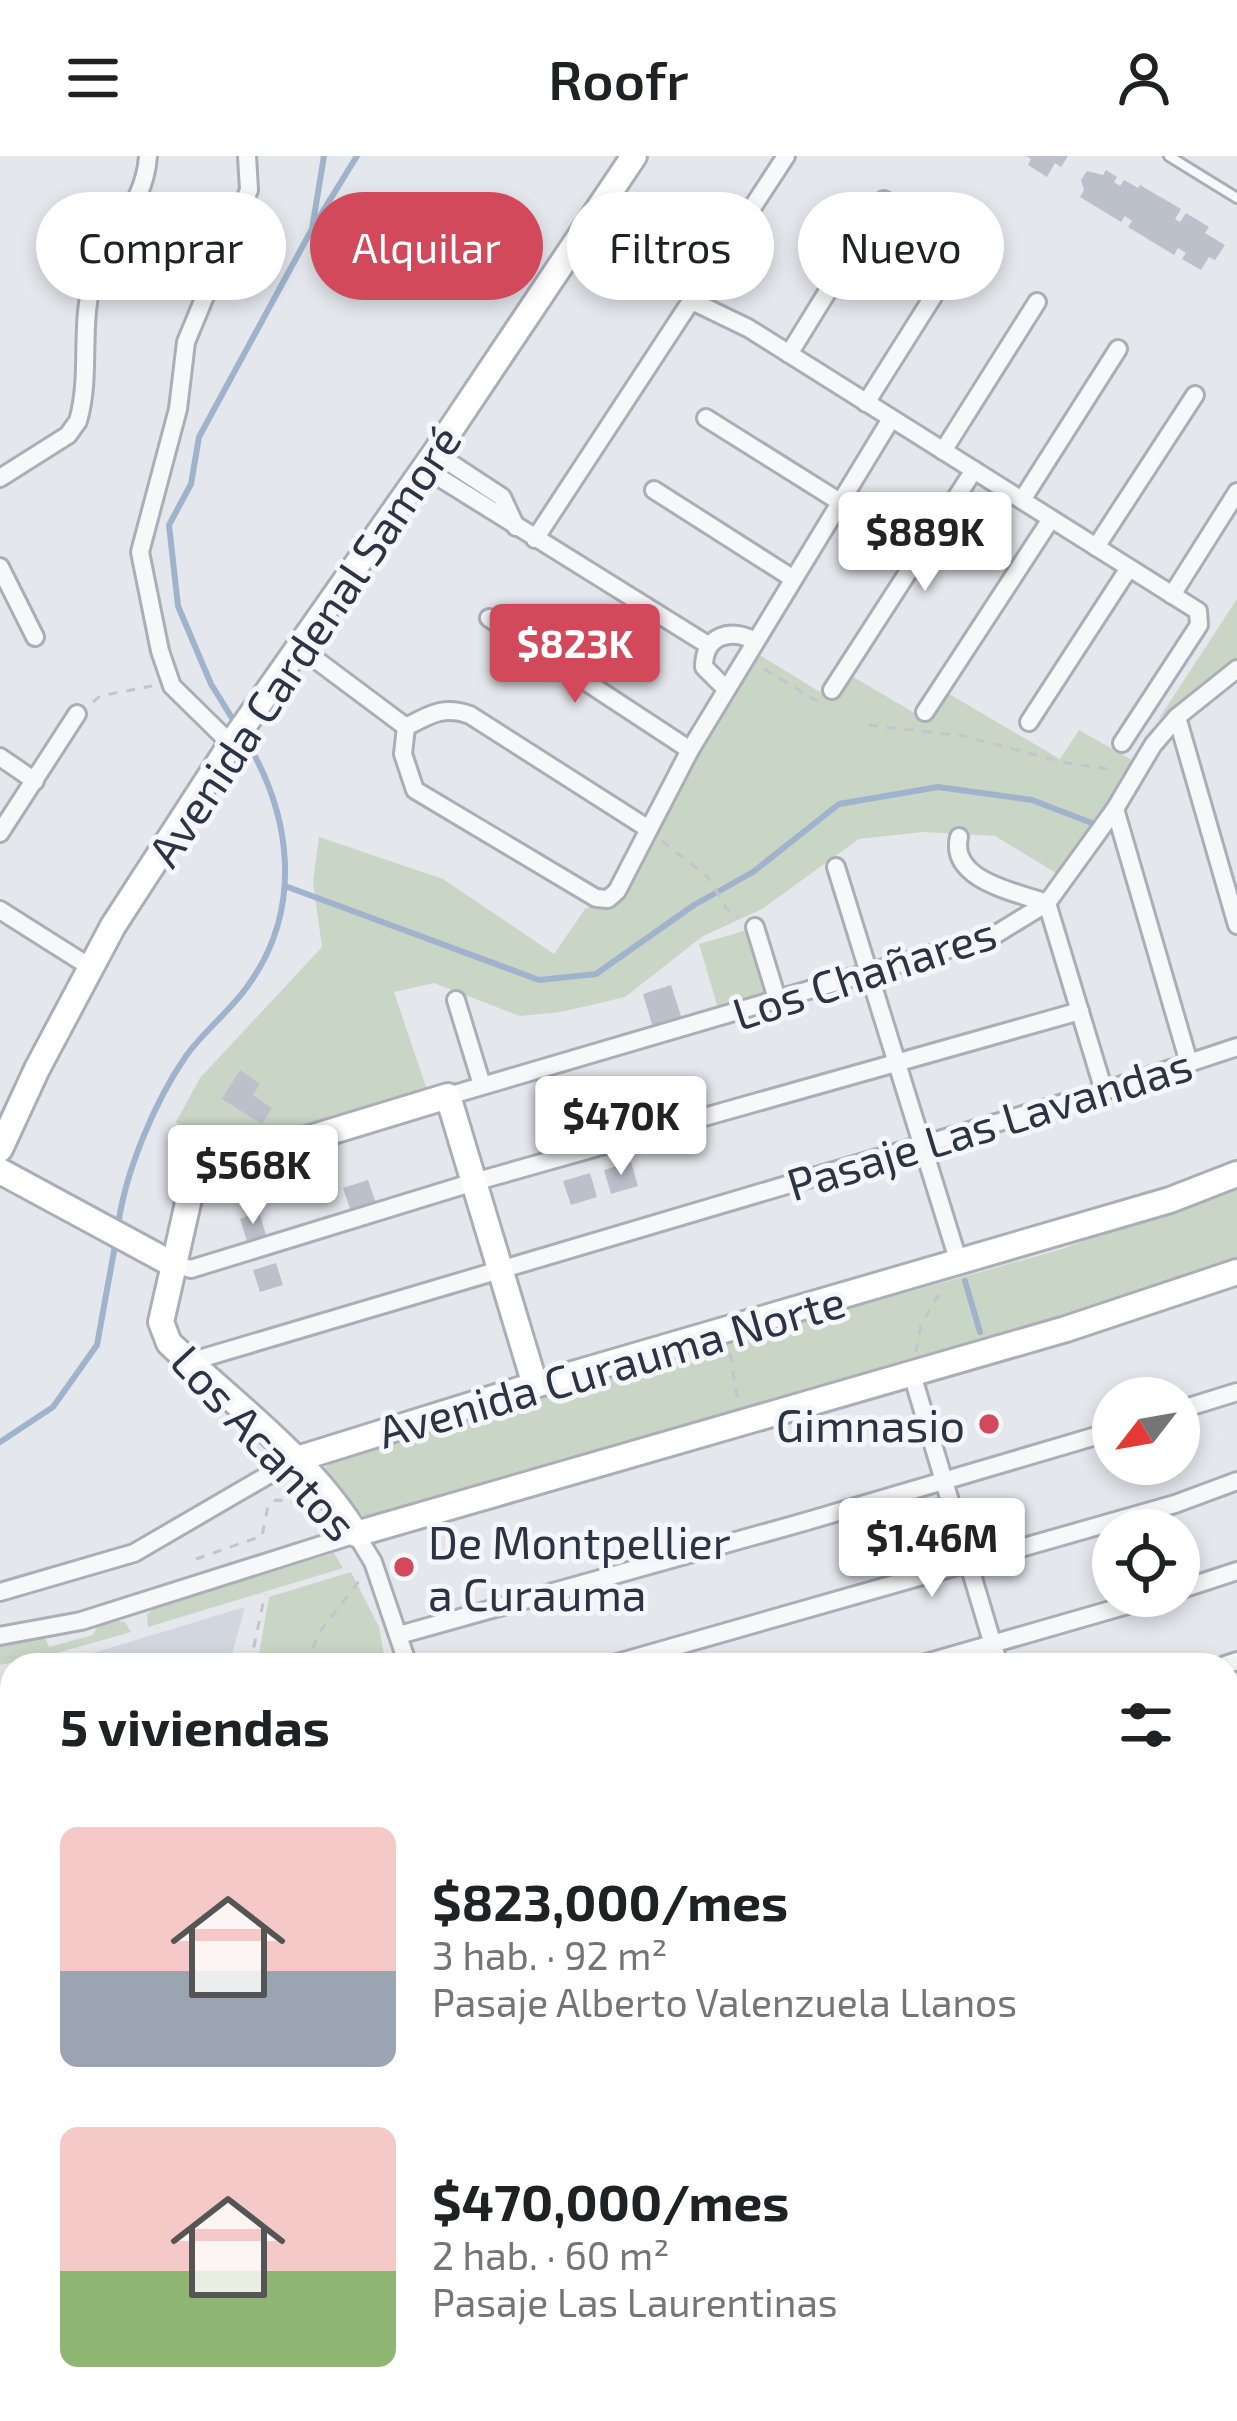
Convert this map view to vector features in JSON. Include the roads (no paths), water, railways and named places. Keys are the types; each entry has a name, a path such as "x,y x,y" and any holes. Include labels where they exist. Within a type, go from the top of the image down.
{"street":[{"path":"141,192 148,156"},
{"path":"247,156 248,192"},
{"name":"Avenida Cardenal Samoré","path":"0,1149 90,967 231,744 430,461 634,156"},
{"path":"762,192 786,156"},
{"path":"0,478 68,435 78,421 87,300"},
{"path":"203,300 186,341 178,409 140,552 172,686 231,744"},
{"path":"535,539 690,300 748,328 1198,611 1200,617 1122,743"},
{"path":"789,354 822,300"},
{"path":"866,403 931,300"},
{"path":"944,452 1036,302"},
{"path":"1022,500 1118,349"},
{"path":"1096,547 1195,395"},
{"path":"706,418 840,502"},
{"path":"406,727 403,754 415,790 596,898 608,899 617,891 726,689 891,418"},
{"path":"430,461 502,496 516,528 707,645"},
{"path":"826,697 974,470"},
{"path":"654,490 792,578"},
{"path":"1172,595 1237,492"},
{"path":"926,712 1051,519"},
{"path":"0,567 35,637"},
{"path":"1029,722 1130,568"},
{"path":"489,618 690,751"},
{"path":"726,689 704,667 707,645 729,634 750,649"},
{"path":"299,647 406,727"},
{"name":"Los Chañares","path":"172,1264 190,1194 198,1178 218,1166 993,936 1047,902 1177,716 1237,669"},
{"path":"406,727 436,711 454,709 470,715 647,828"},
{"path":"0,833 77,714"},
{"path":"1177,716 1237,925"},
{"path":"0,758 35,781"},
{"path":"1115,809 1189,1063"},
{"path":"958,837 961,864 974,874 1047,902 1104,1091"},
{"path":"836,867 959,1263"},
{"path":"0,910 90,967"},
{"path":"755,927 778,1003"},
{"path":"456,1000 482,1085"},
{"path":"0,1171 172,1264 191,1269 474,1182 1080,1011"},
{"name":"Pasaje Las Lavandas","path":"189,1361 1104,1091 1237,1047"},
{"path":"448,1096 535,1384"},
{"name":"Avenida Curauma Norte","path":"0,1592 134,1553 294,1460 535,1384 1170,1200 1237,1174"},
{"name":"Los Acantos","path":"172,1264 161,1322 169,1343 330,1498 373,1562 405,1653"},
{"path":"0,1636 81,1621 356,1534 1102,1318 1237,1272"},
{"path":"912,1374 995,1653"},
{"path":"1200,1403 1237,1392"},
{"path":"399,1634 1092,1437"},
{"path":"652,1653 1174,1504 1237,1481"},
{"path":"1200,1583 1237,1571"},
{"path":"964,1653 1092,1616"}],"lane":[{"path":"1169,156 1237,198"}],"waterway":[{"path":"237,726 211,684 178,606 169,525 191,484 199,437 312,229 324,156"},
{"path":"335,192 357,156"},
{"path":"118,1226 134,1160 163,1094 193,1047 247,987 277,926 284,894 281,830 273,798 244,737"},
{"path":"285,886 539,980 596,974 694,905 753,872 839,804 938,787 1032,800 1097,825"},
{"path":"0,1442 53,1407 97,1345 116,1240"},
{"path":"965,1281 980,1332"}],"place":[{"name":"Gimnasio","path":"989,1424"},
{"name":"De Montpellier a Curauma","path":"404,1567"}]}
